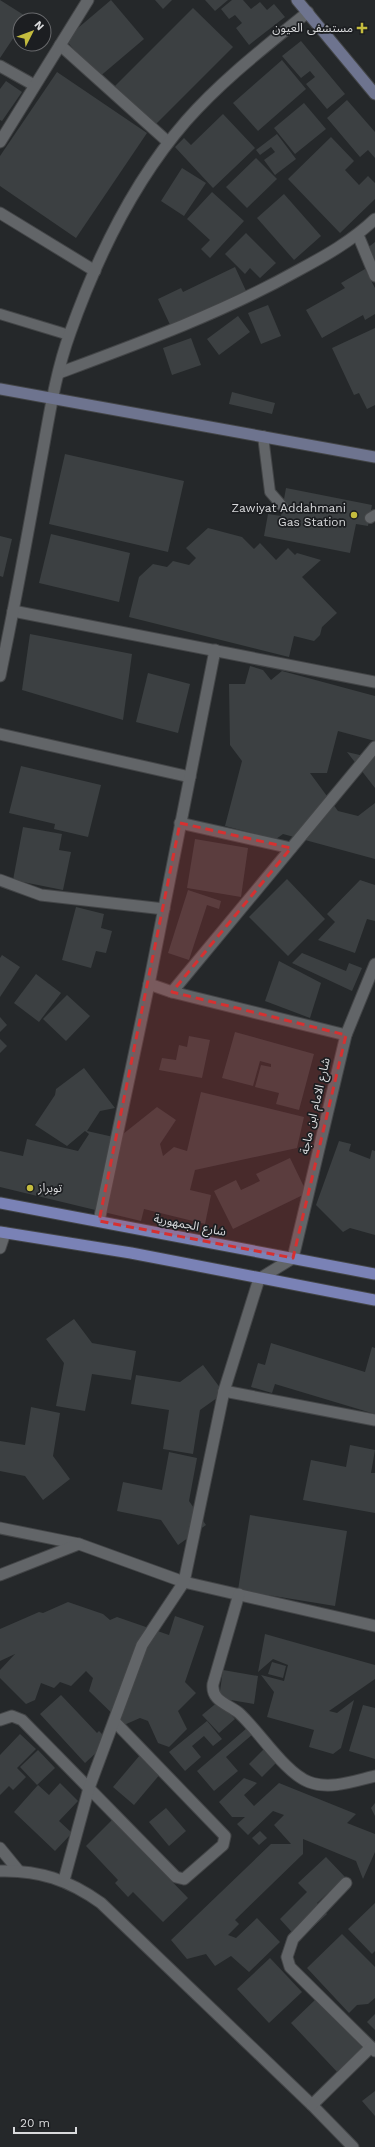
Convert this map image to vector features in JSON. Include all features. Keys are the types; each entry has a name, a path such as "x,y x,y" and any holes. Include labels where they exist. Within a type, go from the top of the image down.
{"main road":[{"path":"298,0 375,94"},
{"path":"0,389 52,400 263,436 375,457"},
{"name":"شارع الجمهورية","path":"0,1203 29,1210 99,1220 375,1274"},
{"path":"3,1232 130,1253 259,1279 375,1300"}],"street":[{"path":"0,142 88,0"},
{"path":"0,676 52,400 70,335 95,271 122,213 168,142 222,82 308,12"},
{"path":"60,45 168,142"},
{"path":"0,66 34,85"},
{"path":"0,213 95,271"},
{"path":"59,374 154,338 264,290 358,235 375,219"},
{"path":"358,235 375,276"},
{"path":"13,611 375,682"},
{"path":"99,1220 149,984 215,650"},
{"path":"0,734 190,777"},
{"path":"172,992 375,747"},
{"path":"180,823 291,848"},
{"path":"0,880 41,895 164,909"},
{"name":"شارع الامام ابن ماجة","path":"293,1258 346,1035 375,964"},
{"path":"149,984 172,992 346,1035"},
{"path":"0,1248 3,1232"},
{"path":"64,1880 89,1788 142,1645 184,1582 224,1391 259,1279 293,1258"},
{"path":"224,1391 375,1420"},
{"path":"0,1528 79,1544 184,1582 375,1626"},
{"path":"0,1575 79,1544"},
{"path":"240,1594 213,1684 212,1692 215,1698 239,1713 294,1772 309,1782 329,1786 375,1776"},
{"path":"0,1720 12,1716 22,1720 178,1879 186,1878 225,1843 223,1834 114,1722"},
{"path":"0,1848 18,1870"},
{"path":"0,1871 18,1870 49,1875 64,1880 83,1890 101,1903 312,2105 353,2147"},
{"path":"312,2105 373,2049 290,1967 287,1957 292,1940 346,1883"}],"lane":[{"path":"0,314 70,335"},
{"path":"263,436 270,492 283,507"}],"highlighted area":[{"path":"180,823 291,848 172,992 346,1035 293,1258 99,1221"}],"building":[{"path":"0,0 19,12 12,12 12,40 0,58"},
{"path":"111,0 144,39 98,78 65,39"},
{"path":"155,0 172,0 163,9"},
{"path":"205,0 228,0 215,11"},
{"path":"232,0 243,0 251,9 260,2 267,10 274,4 285,17 249,45 236,28 242,23 235,15 229,19 221,9"},
{"path":"193,8 233,47 155,125 115,86"},
{"path":"301,41 345,94 327,109 306,84 315,77 310,71 301,78 282,56"},
{"path":"282,60 306,89 258,131 233,103"},
{"path":"57,72 147,133 76,238 0,186 0,156"},
{"path":"6,81 22,92 2,121 0,120 0,89"},
{"path":"347,100 375,132 375,158 368,150 360,157 327,118"},
{"path":"304,103 326,129 295,154 274,128"},
{"path":"223,114 255,148 213,188 175,147 184,138 191,145"},
{"path":"277,134 296,159 275,175 264,160 275,152 271,147 260,155 256,150"},
{"path":"331,137 354,161 345,170 359,185 368,176 375,183 375,199 340,233 288,179"},
{"path":"256,158 277,179 247,208 226,187"},
{"path":"182,168 206,183 184,216 161,201"},
{"path":"212,192 244,221 210,258 201,249 210,240 187,219"},
{"path":"284,194 321,236 294,260 257,218"},
{"path":"246,233 276,263 260,278 250,268 245,274 225,254"},
{"path":"375,242 375,259 366,249"},
{"path":"235,267 247,293 172,329 158,299 181,288 183,292"},
{"path":"365,269 375,288 375,314 365,320 363,315 322,338 306,310 345,288 341,283"},
{"path":"268,305 281,336 261,344 248,313"},
{"path":"238,316 250,332 219,355 207,339"},
{"path":"375,328 375,405 367,409 359,393 354,395 332,348"},
{"path":"191,338 201,365 172,375 163,348"},
{"path":"232,392 275,403 272,414 229,404"},
{"path":"65,454 184,481 168,552 49,524"},
{"path":"286,488 372,505 368,526 356,524 350,553 264,536 268,514 281,516"},
{"path":"208,528 242,537 254,549 260,543 276,560 288,548 295,555 297,553 321,560 302,577 337,613 322,627 320,635 314,641 294,636 289,657 129,617 139,577 153,564 167,567 173,561 189,565 196,558 186,548"},
{"path":"51,534 130,553 119,602 39,583"},
{"path":"0,536 12,539 3,577 0,576"},
{"path":"30,634 132,654 123,720 22,690"},
{"path":"250,666 263,670 271,680 282,671 375,696 375,741 338,731 327,773 310,773 338,811 358,816 375,803 375,859 283,834 276,839 225,826 242,761 230,745 229,684 245,684"},
{"path":"148,673 190,684 178,733 136,722"},
{"path":"375,748 375,788 347,752 364,756"},
{"path":"21,766 101,785 88,837 54,829 55,824 9,813"},
{"path":"23,827 62,834 59,850 71,852 63,890 13,880"},
{"path":"195,839 248,848 241,897 187,888"},
{"path":"287,879 325,919 288,956 249,917"},
{"path":"360,880 375,885 375,921 367,919 355,953 318,940 335,922 327,914"},
{"path":"188,890 221,901 219,909 207,905 189,960 168,953"},
{"path":"76,907 104,914 101,928 112,931 106,953 96,951 91,968 62,960"},
{"path":"302,953 346,971 349,963 362,968 352,991 292,963"},
{"path":"2,955 20,967 0,997 0,958"},
{"path":"279,961 321,983 310,1018 265,1001"},
{"path":"36,974 61,993 39,1022 14,1003"},
{"path":"67,995 90,1016 66,1041 43,1019"},
{"path":"0,1017 7,1025 0,1032"},
{"path":"235,1032 314,1054 299,1110 276,1104 279,1093 255,1087 261,1065 271,1067 271,1064 260,1061 253,1086 222,1078"},
{"path":"189,1036 210,1040 202,1078 159,1070 162,1058 176,1060 179,1045 187,1047"},
{"path":"0,1039 7,1046 0,1053"},
{"path":"84,1068 115,1108 100,1111 87,1131 118,1138 157,1107 176,1120 160,1144 163,1156 174,1147 187,1151 201,1092 304,1117 297,1148 195,1170 190,1190 211,1195 205,1224 144,1209 141,1221 0,1187 0,1151 23,1156 27,1139 78,1151 89,1134 85,1131 67,1146 35,1125 55,1095 56,1089"},
{"path":"339,1141 351,1144 349,1151 370,1159 372,1150 375,1151 375,1235 350,1228 343,1232 316,1205"},
{"path":"290,1158 307,1193 233,1229 214,1191 236,1180 241,1190 260,1181 256,1174"},
{"path":"74,1319 92,1343 136,1351 131,1380 92,1374 85,1411 56,1406 64,1363 46,1339"},
{"path":"271,1343 365,1372 372,1347 375,1348 375,1414 275,1384 272,1393 251,1387 258,1363 265,1365"},
{"path":"203,1365 224,1393 200,1410 193,1454 163,1449 169,1410 131,1404 136,1375 180,1382"},
{"path":"31,1407 60,1413 53,1456 70,1479 43,1500 25,1476 0,1471 0,1441 25,1445"},
{"path":"350,1445 375,1450 371,1473 375,1473 375,1513 303,1500 311,1460 346,1467"},
{"path":"169,1452 197,1458 189,1501 206,1525 178,1545 161,1520 117,1511 123,1482 162,1490"},
{"path":"250,1515 347,1531 335,1606 238,1590"},
{"path":"68,1602 103,1614 110,1620 117,1617 169,1635 175,1616 204,1626 185,1682 196,1693 178,1711 187,1729 169,1747 158,1743 148,1721 140,1718 124,1725 89,1691 93,1678 86,1671 71,1686 60,1682 54,1688 41,1683 35,1700 26,1704 0,1678 0,1670 15,1654 0,1661 0,1629 39,1612 43,1613"},
{"path":"265,1634 375,1665 375,1679 329,1711 337,1713 354,1700 341,1748 333,1754 309,1747 314,1730 267,1717 274,1692 261,1675 284,1681 288,1665 273,1659 258,1672"},
{"path":"272,1662 286,1666 283,1678 268,1674"},
{"path":"223,1670 258,1676 254,1704 219,1698"},
{"path":"61,1695 97,1733 99,1731 109,1741 85,1763 40,1714"},
{"path":"219,1701 235,1719 219,1733 202,1715"},
{"path":"363,1705 375,1708 375,1759 349,1751"},
{"path":"207,1721 222,1739 213,1746 204,1736 192,1746 201,1757 185,1771 169,1752"},
{"path":"247,1728 253,1734 226,1757 238,1771 214,1791 197,1771"},
{"path":"20,1734 36,1749 17,1768 26,1777 13,1790 9,1786 0,1795 0,1755"},
{"path":"265,1748 278,1761 262,1777 249,1764"},
{"path":"38,1750 55,1768 37,1785 20,1767"},
{"path":"140,1755 161,1773 134,1805 113,1787"},
{"path":"244,1778 257,1783 244,1795 254,1806 279,1783 356,1814 347,1823 375,1834 375,1852 363,1879 356,1861 303,1839 303,1854 235,1920 239,1924 228,1935 236,1938 257,1918 280,1942 249,1972 231,1956 215,1966 206,1954 187,1959 171,1940 271,1844 291,1844 274,1825 284,1815 273,1811 248,1835 237,1824 245,1817 232,1817 219,1802"},
{"path":"60,1783 78,1801 59,1821 72,1833 55,1851 14,1812 38,1785 49,1795"},
{"path":"375,1803 375,1816 371,1808"},
{"path":"166,1808 186,1831 169,1846 149,1822"},
{"path":"112,1820 188,1898 163,1922 133,1892 128,1897 115,1883 118,1880 86,1846"},
{"path":"260,1831 267,1838 259,1845 252,1838"},
{"path":"326,1857 345,1877 317,1903 327,1914 299,1940 280,1919 307,1892 298,1883"},
{"path":"375,1903 375,1951 372,1954 348,1929"},
{"path":"342,1934 375,1967 375,1998 368,2004 357,2005 349,2013 307,1968"},
{"path":"270,1958 302,1992 269,2023 237,1989"},
{"path":"316,1999 366,2051 340,2075 291,2023"},
{"path":"375,2014 375,2030 367,2022"},
{"path":"375,2091 375,2116 362,2101"}],"place":[{"name":"مستشفى العيون","path":"362,28"},
{"name":"Zawiyat Addahmani Gas Station","path":"354,515"},
{"name":"توبراز","path":"30,1188"}]}
